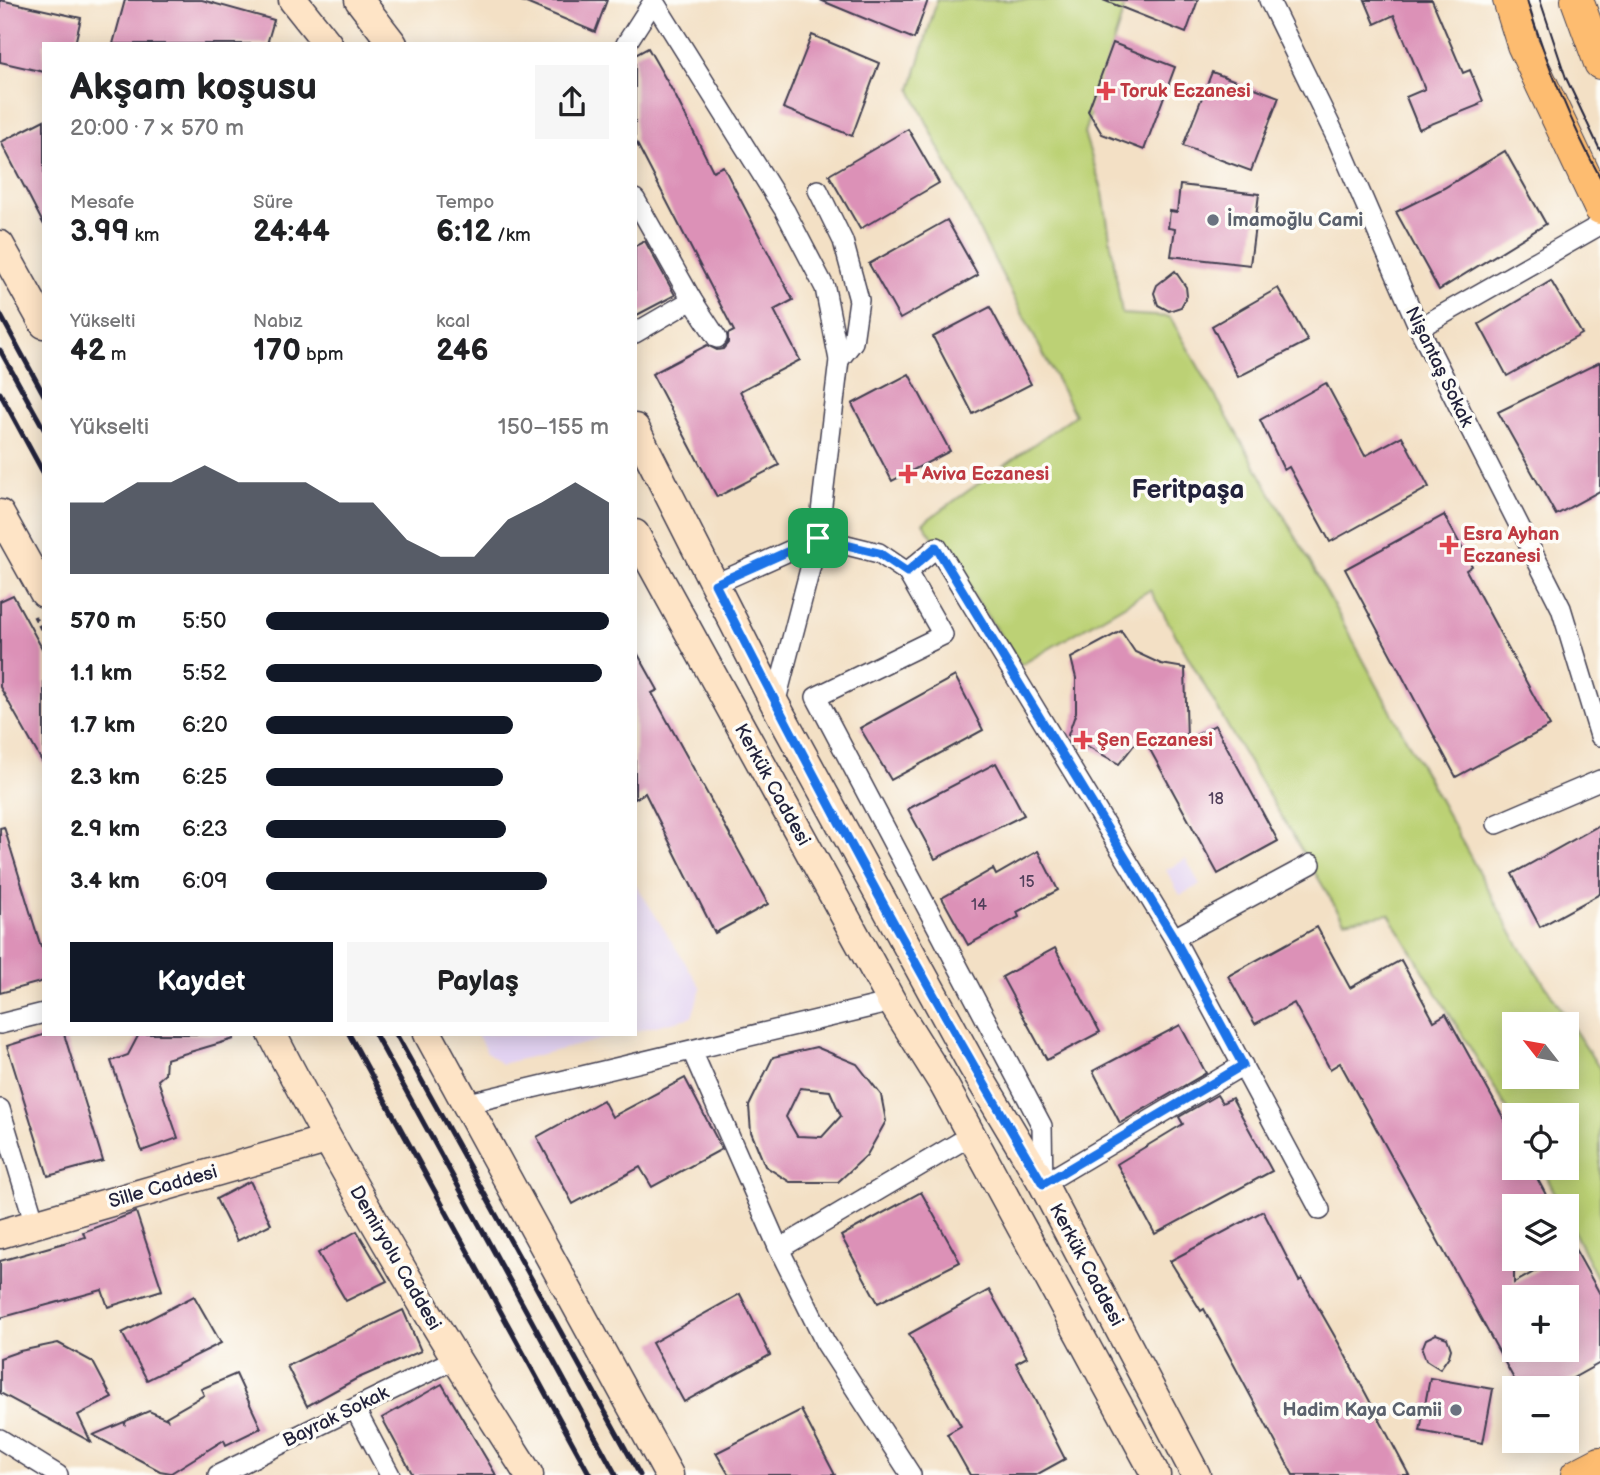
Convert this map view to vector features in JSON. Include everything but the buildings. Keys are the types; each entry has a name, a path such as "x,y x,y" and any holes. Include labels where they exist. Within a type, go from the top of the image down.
{"main road":[{"path":"1509,0 1523,45 1600,208"},
{"path":"1577,0 1600,63"},
{"path":"1577,1475 1600,1463"}],"street":[{"path":"293,0 326,42"},
{"name":"Nişantaş Sokak","path":"1269,0 1338,141 1419,328 1561,608 1600,736"},
{"path":"627,42 653,1 785,211 825,288 839,360 818,538 775,704"},
{"path":"366,2 392,42"},
{"path":"818,190 843,241 859,300 853,342 839,360"},
{"path":"637,203 692,300 717,338"},
{"path":"1419,328 1600,225"},
{"path":"0,245 42,320"},
{"path":"637,332 692,300"},
{"name":"Kerkük Caddesi","path":"637,432 775,704 972,1065 1043,1184 1196,1475"},
{"path":"0,514 42,589"},
{"name":"Kerkük Caddesi","path":"637,538 892,1002 944,1086 1156,1475"},
{"path":"715,584 818,538 879,553 907,572 943,635 816,697 1042,1126 1043,1184 1243,1065"},
{"path":"907,572 936,547 1174,938 1320,1210"},
{"path":"1497,824 1600,780"},
{"path":"1174,938 1311,864"},
{"path":"465,1104 892,1002"},
{"path":"0,1024 42,1014"},
{"name":"Demiryolu Caddesi","path":"273,1036 327,1140 455,1359 529,1475"},
{"path":"429,1036 669,1475"},
{"path":"692,1051 779,1249 825,1342 911,1475"},
{"path":"0,1109 35,1224"},
{"path":"779,1249 970,1136"},
{"name":"Sille Caddesi","path":"0,1234 327,1140"},
{"name":"Bayrak Sokak","path":"218,1475 455,1359"},
{"path":"355,1409 390,1475"},
{"path":"0,1440 58,1475"}],"shaded area":[{"path":"1186,859 1200,885 1180,895 1166,870"},
{"path":"637,886 701,988 692,1017 637,1031"},
{"path":"478,1036 616,1036 501,1064 486,1051"}],"green space":[{"path":"937,0 1127,0 1084,133 1103,193 1122,314 1170,317 1304,551 1515,939 1563,1012 1502,1012 1502,1089 1579,1089 1579,1037 1600,1069 1600,1284 1579,1242 1579,1194 1555,1194 1548,1180 1579,1180 1579,1103 1504,1103 1389,914 1344,921 1150,590 1021,665 923,523 1075,415 983,238 911,90"}],"tram line":[{"path":"1527,0 1559,90 1600,177"},
{"path":"1540,0 1566,78 1600,150"}],"railway":[{"path":"0,314 42,391"},
{"path":"0,350 42,425"},
{"path":"0,393 42,470"},
{"path":"350,1036 590,1475"},
{"path":"376,1036 616,1475"},
{"path":"397,1036 640,1475"}],"place":[{"name":"Toruk Eczanesi","path":"1106,91"},
{"name":"İmamoğlu Cami","path":"1213,220"},
{"name":"Aviva Eczanesi","path":"908,474"},
{"name":"Esra Ayhan Eczanesi","path":"1449,545"},
{"name":"Şen Eczanesi","path":"1083,740"},
{"name":"Hadim Kaya Camii","path":"1456,1410"}],"district":[{"name":"Feritpaşa","path":"1188,490"}],"route":[{"path":"818,538 879,553 907,572 936,547 1174,938 1243,1065 1043,1184 972,1065 775,704 715,584 818,538"}]}
